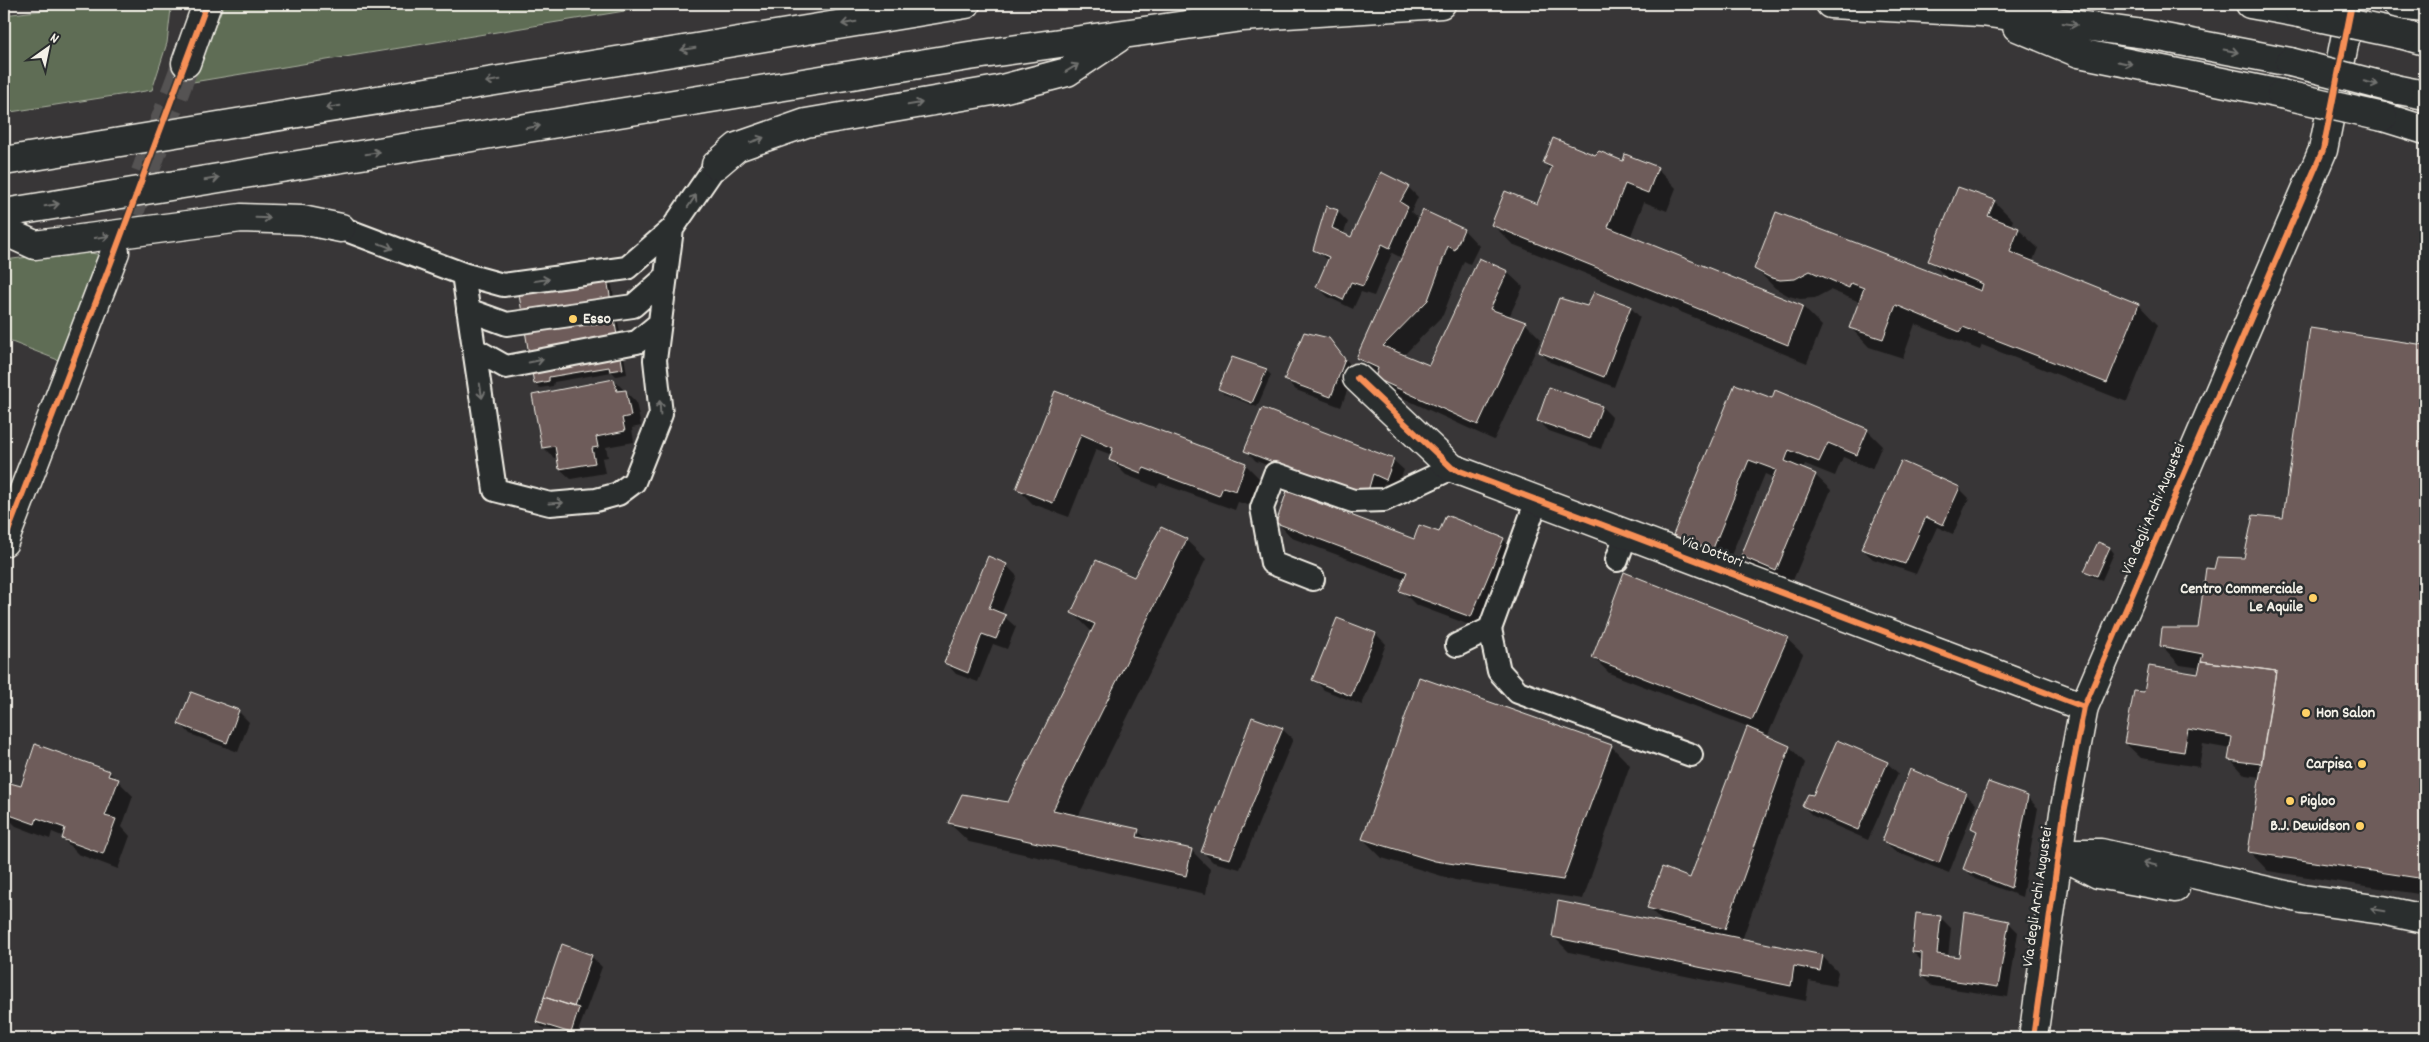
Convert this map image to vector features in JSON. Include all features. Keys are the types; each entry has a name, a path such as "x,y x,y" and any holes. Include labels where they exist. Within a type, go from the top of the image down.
{"main road":[{"path":"186,63 207,4"},
{"path":"4,161 966,4"},
{"path":"4,213 949,59 1242,17 1441,4"},
{"path":"1830,4 1981,12 2144,34 2290,62 2425,95"},
{"path":"2250,4 2414,38"},
{"name":"Via degli Archi Augustei","path":"2033,1038 2058,853 2084,708 2323,150 2352,4"},
{"path":"1981,12 2079,53 2282,94 2383,117 2425,130"},
{"path":"716,165 737,147 806,123 998,90 1066,72 1126,34"},
{"path":"4,232 36,245 241,218 302,220 341,228"},
{"path":"4,542 115,252"},
{"name":"Via Dottori","path":"1357,378 1452,468 2084,708"},
{"path":"2058,853 2098,874 2229,897"},
{"path":"2058,853 2100,853 2303,900 2382,910 2425,920"}],"lane":[{"path":"341,228 463,274 503,286 627,268 672,229 716,165"},
{"path":"463,274 496,490 550,504 596,500 618,494 634,482 661,414 655,360 672,229"},
{"path":"468,310 507,324 633,306 666,277"},
{"path":"474,349 506,366 637,342 660,323"},
{"path":"1313,579 1272,563 1262,508 1275,474 1353,501 1384,500 1452,468"},
{"path":"1536,500 1490,628 1500,671 1518,692 1691,755"},
{"path":"1617,560 1626,534"},
{"path":"1458,645 1490,628"}],"green space":[{"path":"93,4 166,4 171,9 167,43 152,90 4,113 4,15"},
{"path":"224,4 667,4 193,82"},
{"path":"79,251 102,255 58,360 4,339 4,260"}],"building":[{"path":"1553,138 1595,155 1599,151 1623,161 1625,154 1658,167 1648,193 1625,184 1608,227 1803,306 1788,345 1491,225 1505,191 1537,204 1552,167 1543,163"},
{"path":"1381,172 1409,186 1400,202 1408,207 1390,248 1382,244 1363,286 1351,282 1343,300 1316,287 1329,257 1313,250 1326,206 1338,210 1332,228 1351,237"},
{"path":"1958,187 1995,200 1988,216 2019,228 2010,252 2139,304 2107,383 1963,327 1960,332 1896,305 1883,339 1849,328 1864,288 1851,283 1849,288 1810,271 1795,279 1780,280 1769,277 1754,269 1776,212 1981,291 1983,284 1928,261"},
{"path":"1423,210 1464,229 1455,250 1448,246 1428,300 1383,346 1429,365 1479,258 1508,271 1490,309 1526,322 1478,425 1375,378 1378,368 1356,358"},
{"path":"604,262 623,369 610,371 609,367 549,377 549,381 534,384 516,277"},
{"path":"1594,292 1631,306 1604,377 1539,352 1559,298 1587,306"},
{"name":"Centro Commerciale Le Aquile","path":"2310,328 2425,345 2425,879 2248,852 2276,671 2201,661 2203,654 2160,646 2162,628 2198,628 2206,568 2214,569 2217,557 2244,558 2253,515 2283,518"},
{"path":"1304,332 1329,338 1345,359 1331,397 1284,380"},
{"path":"1232,357 1267,369 1252,403 1218,389"},
{"path":"614,379 617,391 626,390 631,416 622,418 625,431 596,437 598,447 592,448 595,463 559,469 555,446 542,448 532,395"},
{"path":"1735,384 1772,398 1775,390 1868,429 1857,455 1828,443 1819,462 1789,450 1785,461 1816,474 1776,571 1741,556 1776,470 1749,460 1712,551 1673,535"},
{"path":"1549,387 1602,406 1590,439 1537,421"},
{"path":"1055,391 1246,463 1236,491 1223,487 1219,496 1144,468 1141,473 1109,460 1113,448 1081,434 1053,503 1016,489"},
{"path":"1262,408 1394,459 1386,480 1373,474 1366,498 1244,451"},
{"path":"1901,461 1960,487 1943,525 1926,517 1905,564 1861,549"},
{"path":"1287,491 1414,539 1419,525 1439,532 1446,515 1504,538 1471,617 1399,591 1407,572 1276,523"},
{"path":"1161,527 1187,539 1053,810 1139,829 1137,837 1192,849 1186,876 948,823 962,794 1008,802 1095,624 1071,613 1096,560 1134,577"},
{"path":"2098,542 2110,547 2097,576 2084,571"},
{"path":"988,556 1007,564 989,608 1006,615 996,639 982,634 968,673 944,663"},
{"path":"1624,572 1788,637 1752,720 1592,658"},
{"path":"1337,618 1376,633 1351,696 1312,680"},
{"path":"2201,661 2276,671 2261,764 2228,760 2232,737 2188,729 2184,752 2124,743 2134,691 2144,692 2149,666 2198,674"},
{"path":"1419,677 1612,745 1563,880 1435,861 1362,839"},
{"path":"191,692 239,710 227,743 178,724"},
{"path":"1252,717 1283,728 1230,859 1201,852"},
{"path":"1747,727 1790,746 1725,929 1647,908 1662,867 1690,878"},
{"path":"1837,740 1888,762 1858,830 1802,806 1808,794 1813,795"},
{"path":"35,744 110,771 108,776 119,779 105,816 116,819 103,854 62,839 65,828 37,818 35,824 4,813 4,799 10,783 21,786"},
{"path":"1910,769 1966,792 1939,863 1882,841"},
{"path":"1988,782 2028,796 2011,888 1963,869 1977,831 1971,828"},
{"path":"1558,901 1823,955 1820,971 1794,966 1791,986 1552,937"},
{"path":"1964,912 2009,921 1998,987 1921,976 1922,953 1912,952 1916,913 1941,916 1937,954 1959,957"},
{"path":"562,944 592,955 574,1007 544,997"},
{"path":"544,997 579,1008 571,1033 536,1022"}],"tunnel":[{"path":"115,252 186,63"}],"cycle path":[{"path":"4,542 207,4"},
{"path":"2033,1038 2064,813 2084,707 2323,150 2352,4"},
{"path":"1357,378 1452,468 2084,707"}],"place":[{"name":"Esso","path":"573,319"},
{"name":"Centro Commerciale Le Aquile","path":"2313,598"},
{"name":"Hon Salon","path":"2306,713"},
{"name":"Carpisa","path":"2362,764"},
{"name":"Pigloo","path":"2290,801"},
{"name":"B.J. Dewidson","path":"2360,826"}]}
